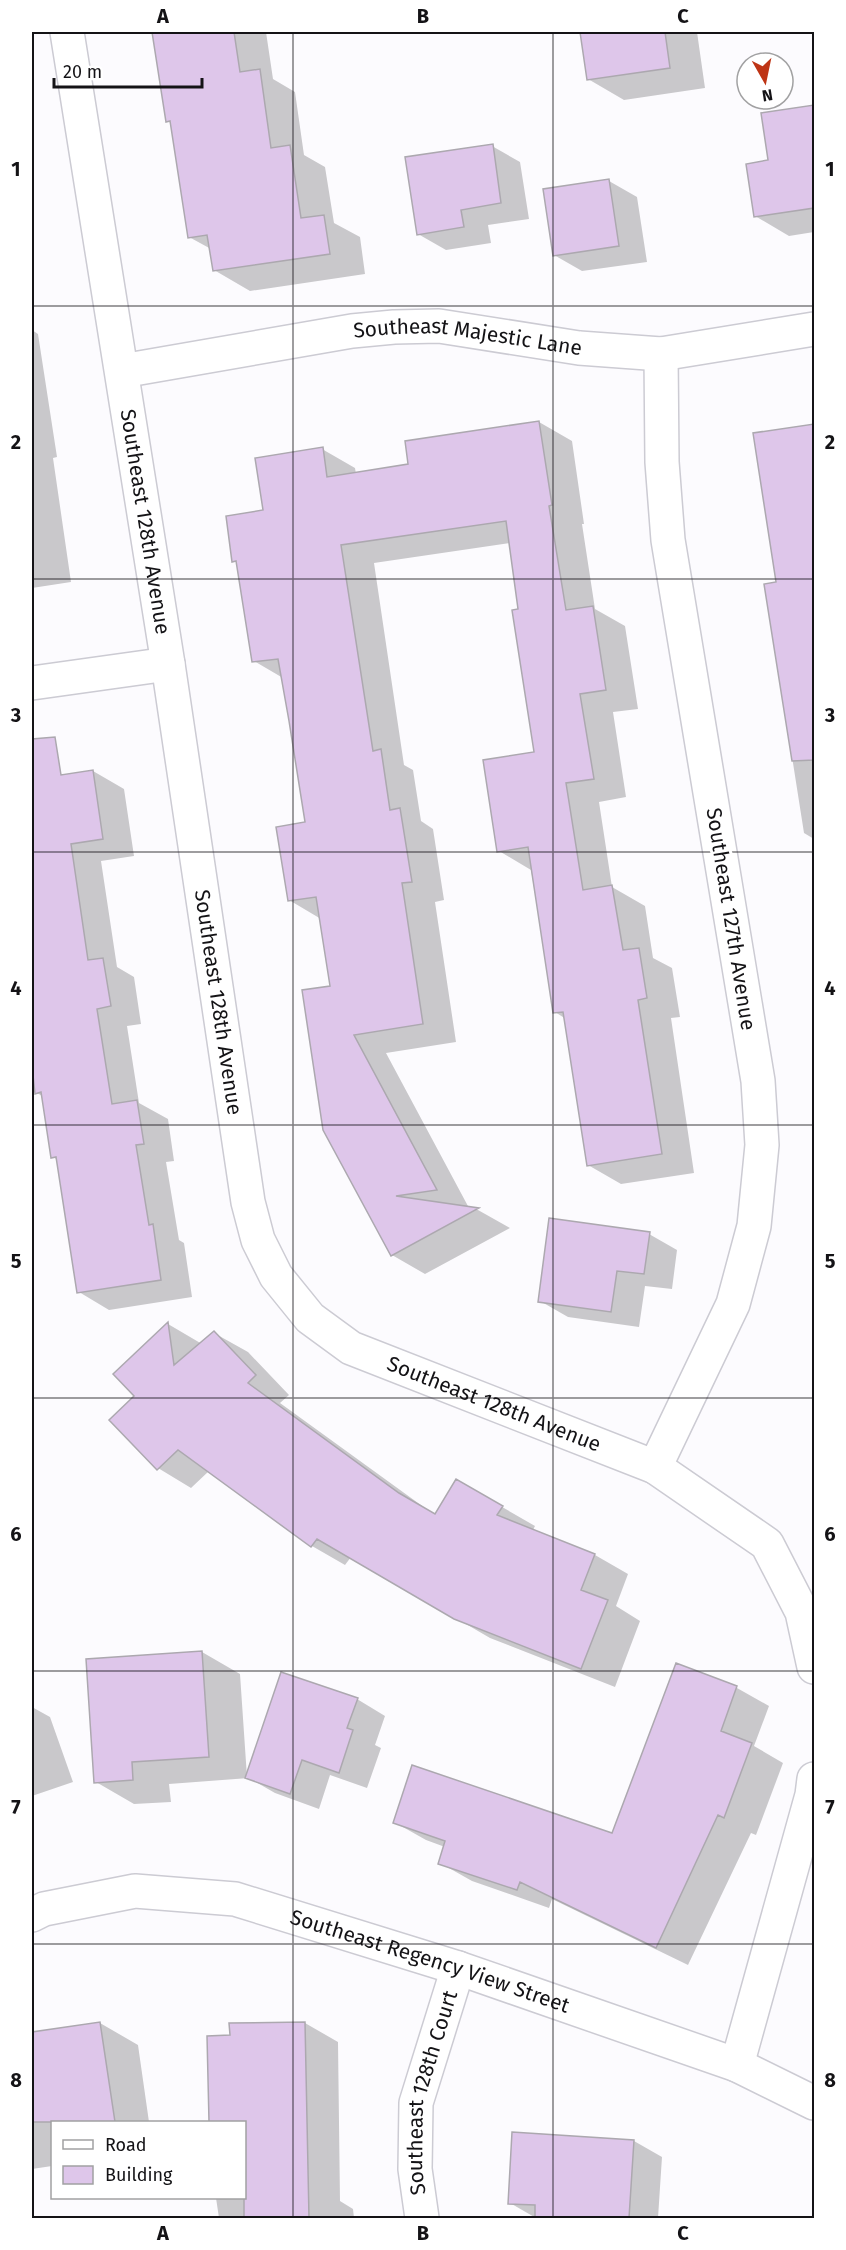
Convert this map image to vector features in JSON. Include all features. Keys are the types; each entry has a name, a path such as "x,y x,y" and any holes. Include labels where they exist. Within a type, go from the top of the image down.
{"street":[{"name":"Southeast 128th Avenue","path":"67,32 168,664 248,1202 258,1240 276,1276 310,1318 351,1348 655,1467 767,1544 802,1612 814,1668"},
{"name":"Southeast Majestic Lane","path":"122,371 352,331 394,327 439,326 579,348 662,354 814,330"},
{"name":"Southeast 127th Avenue","path":"655,1467 733,1304 754,1226 762,1145 758,1081 668,540 662,462 662,354"},
{"path":"32,683 168,664"},
{"path":"738,2065 812,1794 814,1779"},
{"name":"Southeast Regency View Street","path":"32,1915 44,1909 135,1891 235,1899 459,1968 738,2065 814,2103"},
{"name":"Southeast 128th Court","path":"422,2218 415,2169 416,2103 459,1968"}],"building":[{"path":"152,32 234,32 240,72 260,69 271,148 290,145 301,218 324,215 330,254 213,271 207,235 188,238 170,121 166,122"},
{"path":"580,32 665,32 670,68 587,80"},
{"path":"814,105 814,208 754,217 746,164 768,160 761,113 795,111 795,108"},
{"path":"493,144 501,203 461,210 464,227 417,235 405,157"},
{"path":"609,179 619,246 553,256 543,189"},
{"path":"539,421 552,505 549,506 566,610 593,606 606,690 580,694 594,779 566,783 583,890 612,885 623,950 639,948 647,998 638,1000 662,1154 587,1166 563,1012 553,1013 528,847 497,852 483,760 534,752 512,610 518,609 506,521 341,545 373,751 381,749 390,810 400,808 412,882 402,883 423,1024 354,1035 437,1190 396,1196 479,1208 391,1256 323,1130 302,990 330,986 316,897 288,901 276,827 305,822 278,659 252,662 236,561 232,562 226,516 263,510 255,458 323,447 327,477 408,464 405,441"},
{"path":"814,424 814,760 792,761 764,584 776,582 753,433"},
{"path":"55,737 61,775 93,770 103,839 71,844 88,960 103,958 111,1006 97,1009 112,1104 137,1100 144,1144 136,1145 149,1225 153,1224 161,1280 77,1293 56,1157 51,1158 41,1092 35,1094 32,1066 32,739"},
{"path":"549,1218 650,1232 644,1274 617,1271 611,1312 538,1302"},
{"path":"168,1322 174,1365 214,1331 256,1375 248,1383 399,1493 435,1514 456,1479 503,1506 497,1515 595,1554 581,1590 608,1600 581,1669 454,1619 317,1539 311,1547 178,1450 157,1470 109,1420 134,1396 113,1374"},
{"path":"202,1651 209,1757 132,1762 133,1780 94,1783 86,1659"},
{"path":"676,1663 737,1686 721,1731 752,1743 724,1818 718,1815 656,1948 520,1882 517,1890 438,1864 445,1841 393,1823 412,1765 612,1833"},
{"path":"281,1672 358,1698 347,1728 353,1730 339,1773 302,1760 290,1794 245,1778"},
{"path":"100,2022 115,2121 32,2122 32,2032"},
{"path":"305,2022 309,2218 244,2218 246,2121 209,2121 207,2036 230,2035 229,2023"},
{"path":"512,2132 634,2140 629,2218 535,2218 535,2205 508,2204"}]}
